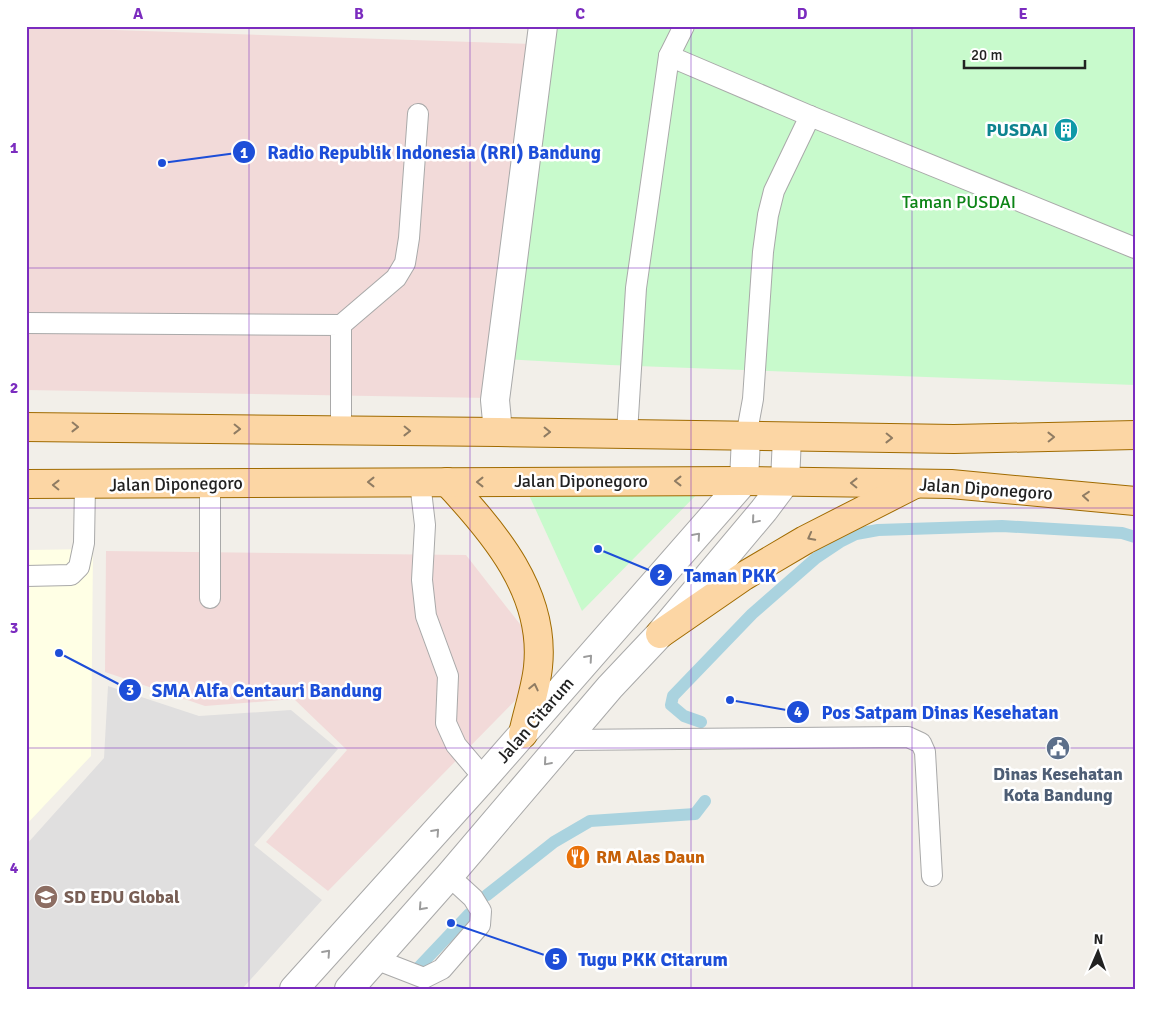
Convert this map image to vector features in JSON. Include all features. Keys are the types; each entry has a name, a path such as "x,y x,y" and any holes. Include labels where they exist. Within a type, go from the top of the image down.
{"main road":[{"path":"26,427 627,433 746,437 954,439 1135,436"},
{"name":"Jalan Diponegoro","path":"26,484 744,481 916,483 951,484 1135,501"},
{"path":"447,482 482,519 507,555 530,598 538,634 538,667 523,734"},
{"path":"660,634 744,576 805,540 916,483"}],"street":[{"path":"498,432 495,400 543,26"},
{"path":"744,481 746,437"},
{"path":"785,482 787,437"},
{"name":"Jalan Citarum","path":"294,989 523,734 744,481"},
{"name":"Jalan Citarum","path":"349,989 449,876 610,688 660,634 785,482"}],"lane":[{"path":"627,433 636,288 670,56 684,26"},
{"path":"670,56 810,116 1135,248"},
{"path":"26,323 341,325 396,278 405,263 409,238 418,114"},
{"path":"746,437 753,399 763,252 768,215 774,191 810,116"},
{"path":"341,325 341,430"},
{"path":"420,482 425,525 422,580 426,616 448,676 446,723 456,745 484,778"},
{"path":"210,484 210,598"},
{"path":"26,576 71,575 80,566 85,526 85,485"},
{"path":"566,740 908,737 921,743 925,752 932,876"},
{"path":"375,959 424,978 442,969 480,925 481,911 473,898 449,876"}],"shaded area":[{"path":"26,27 533,44 489,398 26,390"},
{"path":"93,549 91,756 26,825 26,550"},
{"path":"106,551 466,555 551,664 328,891 266,842 347,750 294,699 205,706 105,672"},
{"path":"108,686 199,716 291,710 338,749 254,845 322,900 242,989 26,989 26,845 104,758"}],"green space":[{"name":"Taman PUSDAI","path":"546,26 1135,26 1135,385 610,365 502,359"},
{"path":"523,482 704,487 582,611"}],"waterway":[{"path":"701,722 684,716 671,705 673,696 752,614 816,558 856,534 878,530 1002,526 1122,533 1135,537"},
{"path":"487,895 554,842 590,821 695,814 705,801"},
{"path":"417,969 469,914"}],"place":[{"name":"PUSDAI","path":"1066,130"},
{"name":"Radio Republik Indonesia (RRI) Bandung","path":"162,163"},
{"name":"Taman PKK","path":"598,549"},
{"name":"SMA Alfa Centauri Bandung","path":"59,653"},
{"name":"Pos Satpam Dinas Kesehatan","path":"730,700"},
{"name":"Dinas Kesehatan Kota Bandung","path":"1058,748"},
{"name":"RM Alas Daun","path":"578,857"},
{"name":"SD EDU Global","path":"46,897"},
{"name":"Tugu PKK Citarum","path":"451,923"}]}
